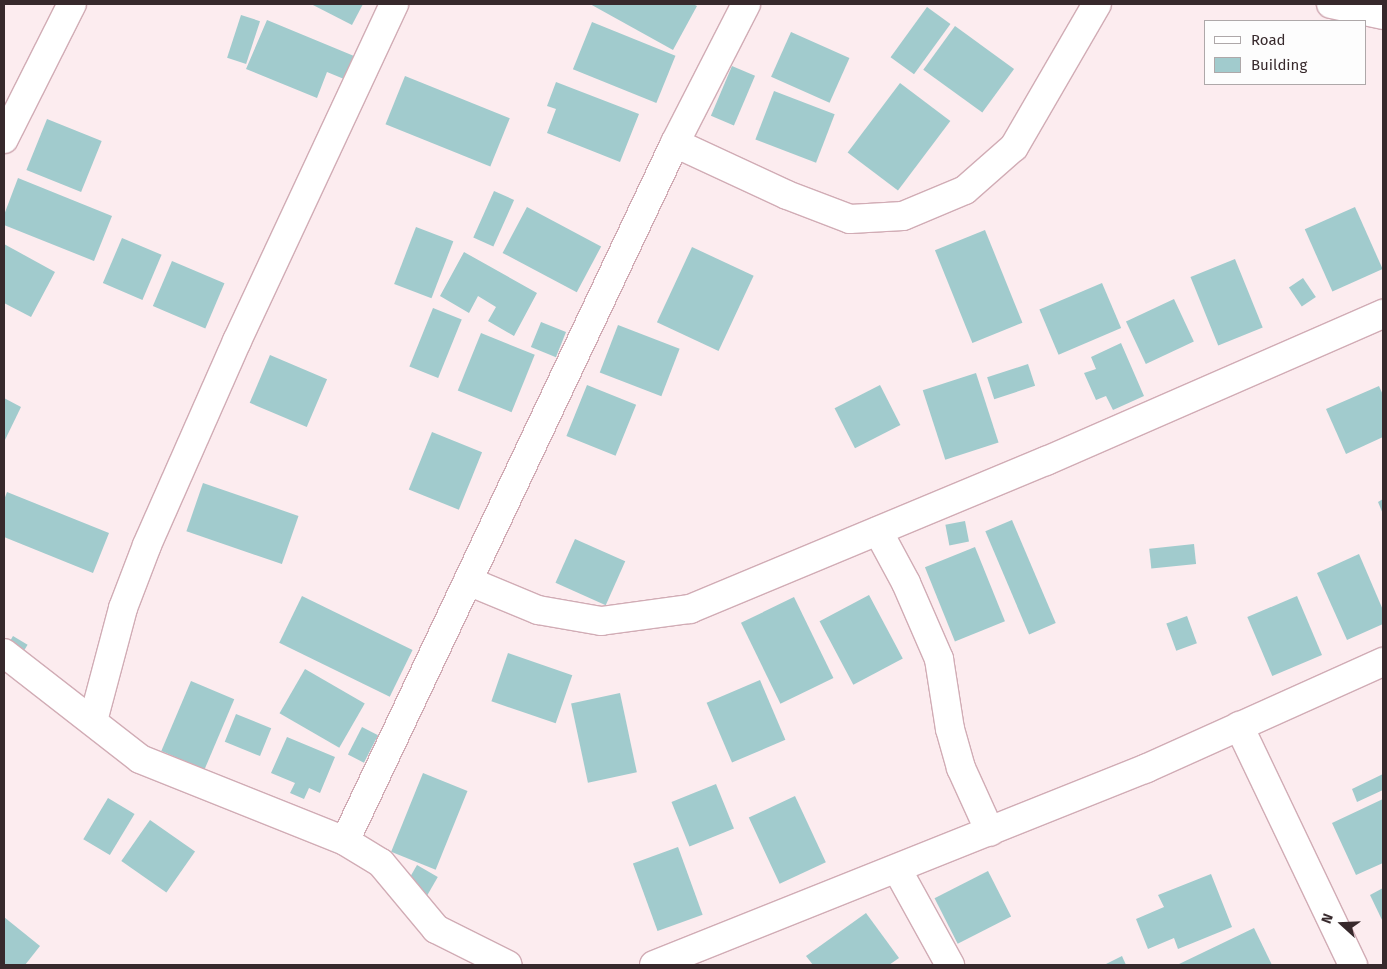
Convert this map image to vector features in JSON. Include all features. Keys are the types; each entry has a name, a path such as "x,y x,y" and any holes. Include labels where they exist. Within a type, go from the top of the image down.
{"street":[{"path":"4,139 72,4"},
{"path":"93,721 123,608 147,544 237,341 394,4"},
{"path":"345,841 675,143 746,4"},
{"path":"675,143 788,195 850,219 904,216 965,190 1014,147 1097,4"},
{"path":"1331,4 1383,15"},
{"path":"468,581 538,610 601,621 690,609 878,531 1383,314"},
{"path":"878,531 906,583 940,660 950,729 961,768 990,832"},
{"path":"4,653 54,695 93,721 140,759 345,841 381,863 436,929 508,965"},
{"path":"654,965 897,870 1147,768 1383,662"},
{"path":"1239,726 1352,965"},
{"path":"897,870 950,965"}],"building":[{"path":"311,4 363,4 352,25"},
{"path":"590,4 693,4 697,6 673,50"},
{"path":"927,7 950,24 914,74 891,57"},
{"path":"241,15 260,21 246,64 227,58"},
{"path":"267,20 354,56 344,79 327,72 317,98 246,69"},
{"path":"592,22 675,56 656,103 573,69"},
{"path":"955,26 1014,69 982,113 923,70"},
{"path":"791,32 849,58 830,103 771,77"},
{"path":"732,66 755,76 734,125 711,116"},
{"path":"405,76 510,118 490,167 386,124"},
{"path":"556,82 639,114 620,162 547,133 556,109 547,106"},
{"path":"900,83 950,121 898,190 848,152"},
{"path":"774,91 835,114 816,163 755,140"},
{"path":"47,119 102,141 81,192 26,170"},
{"path":"18,178 112,216 94,261 4,225 4,215"},
{"path":"494,191 514,200 493,247 473,238"},
{"path":"527,207 601,246 577,292 503,253"},
{"path":"1355,207 1383,269 1332,291 1305,229"},
{"path":"416,227 453,241 431,298 394,284"},
{"path":"985,230 1022,323 972,343 935,250"},
{"path":"122,238 162,255 142,300 103,283"},
{"path":"4,244 55,272 31,317 4,303"},
{"path":"692,247 754,276 719,351 657,322"},
{"path":"464,252 537,293 514,336 488,321 496,307 478,296 469,313 440,296"},
{"path":"1235,259 1263,328 1218,346 1190,277"},
{"path":"172,261 224,283 205,328 153,306"},
{"path":"1303,278 1316,297 1302,307 1289,288"},
{"path":"1102,283 1121,328 1059,355 1039,310"},
{"path":"1174,299 1194,342 1146,364 1126,321"},
{"path":"433,308 462,320 438,378 409,366"},
{"path":"541,322 566,332 556,357 531,347"},
{"path":"618,325 680,349 661,396 600,373"},
{"path":"481,333 535,355 512,412 458,390"},
{"path":"1121,343 1144,396 1113,410 1106,396 1096,400 1084,373 1096,369 1091,357"},
{"path":"270,355 327,379 307,427 250,403"},
{"path":"1028,364 1035,386 994,399 987,377"},
{"path":"976,373 999,442 945,460 923,390"},
{"path":"587,385 636,405 616,456 566,436"},
{"path":"880,385 900,425 855,448 835,408"},
{"path":"1379,386 1383,395 1383,437 1346,454 1326,409"},
{"path":"4,398 21,407 4,442"},
{"path":"432,432 482,452 459,510 409,489"},
{"path":"203,483 298,516 282,564 186,531"},
{"path":"7,492 109,533 93,573 4,537 4,500"},
{"path":"1383,499 1383,514 1378,502"},
{"path":"1012,520 1056,623 1029,634 985,531"},
{"path":"965,521 969,542 949,545 945,525"},
{"path":"575,539 625,561 606,605 555,583"},
{"path":"1194,544 1196,564 1151,569 1149,549"},
{"path":"975,547 1005,621 955,641 925,567"},
{"path":"1359,554 1383,610 1383,624 1347,640 1317,573"},
{"path":"869,595 903,659 853,685 820,621"},
{"path":"302,596 413,650 390,697 279,643"},
{"path":"1297,596 1322,655 1272,676 1247,617"},
{"path":"794,597 833,678 780,704 741,623"},
{"path":"1187,616 1197,643 1176,651 1166,624"},
{"path":"13,636 28,645 18,660 4,652"},
{"path":"508,653 572,675 556,723 491,701"},
{"path":"305,669 365,704 339,748 280,713"},
{"path":"760,680 785,740 732,762 707,703"},
{"path":"191,681 234,699 205,769 161,751"},
{"path":"620,693 637,772 588,783 571,703"},
{"path":"236,714 271,728 260,756 225,742"},
{"path":"362,727 378,735 364,763 348,755"},
{"path":"287,737 335,757 320,793 309,788 304,799 290,793 295,783 271,773"},
{"path":"423,773 468,791 436,870 391,852"},
{"path":"1383,774 1383,790 1357,802 1352,789"},
{"path":"716,784 734,829 689,846 671,802"},
{"path":"795,796 826,862 780,884 749,818"},
{"path":"108,798 135,814 110,855 83,839"},
{"path":"1383,799 1383,863 1356,875 1332,823"},
{"path":"150,820 195,852 166,893 121,861"},
{"path":"678,847 703,915 658,931 633,863"},
{"path":"417,865 438,877 427,895 406,883"},
{"path":"988,871 1011,916 958,944 935,898"},
{"path":"1211,874 1232,927 1178,949 1174,938 1148,949 1136,919 1164,907 1158,895"},
{"path":"1383,888 1383,922 1370,895"},
{"path":"866,913 899,958 889,965 813,965 806,956"},
{"path":"4,917 40,946 25,965 4,965"},
{"path":"1254,928 1272,965 1177,965"},
{"path":"1122,956 1126,965 1104,965"}]}
